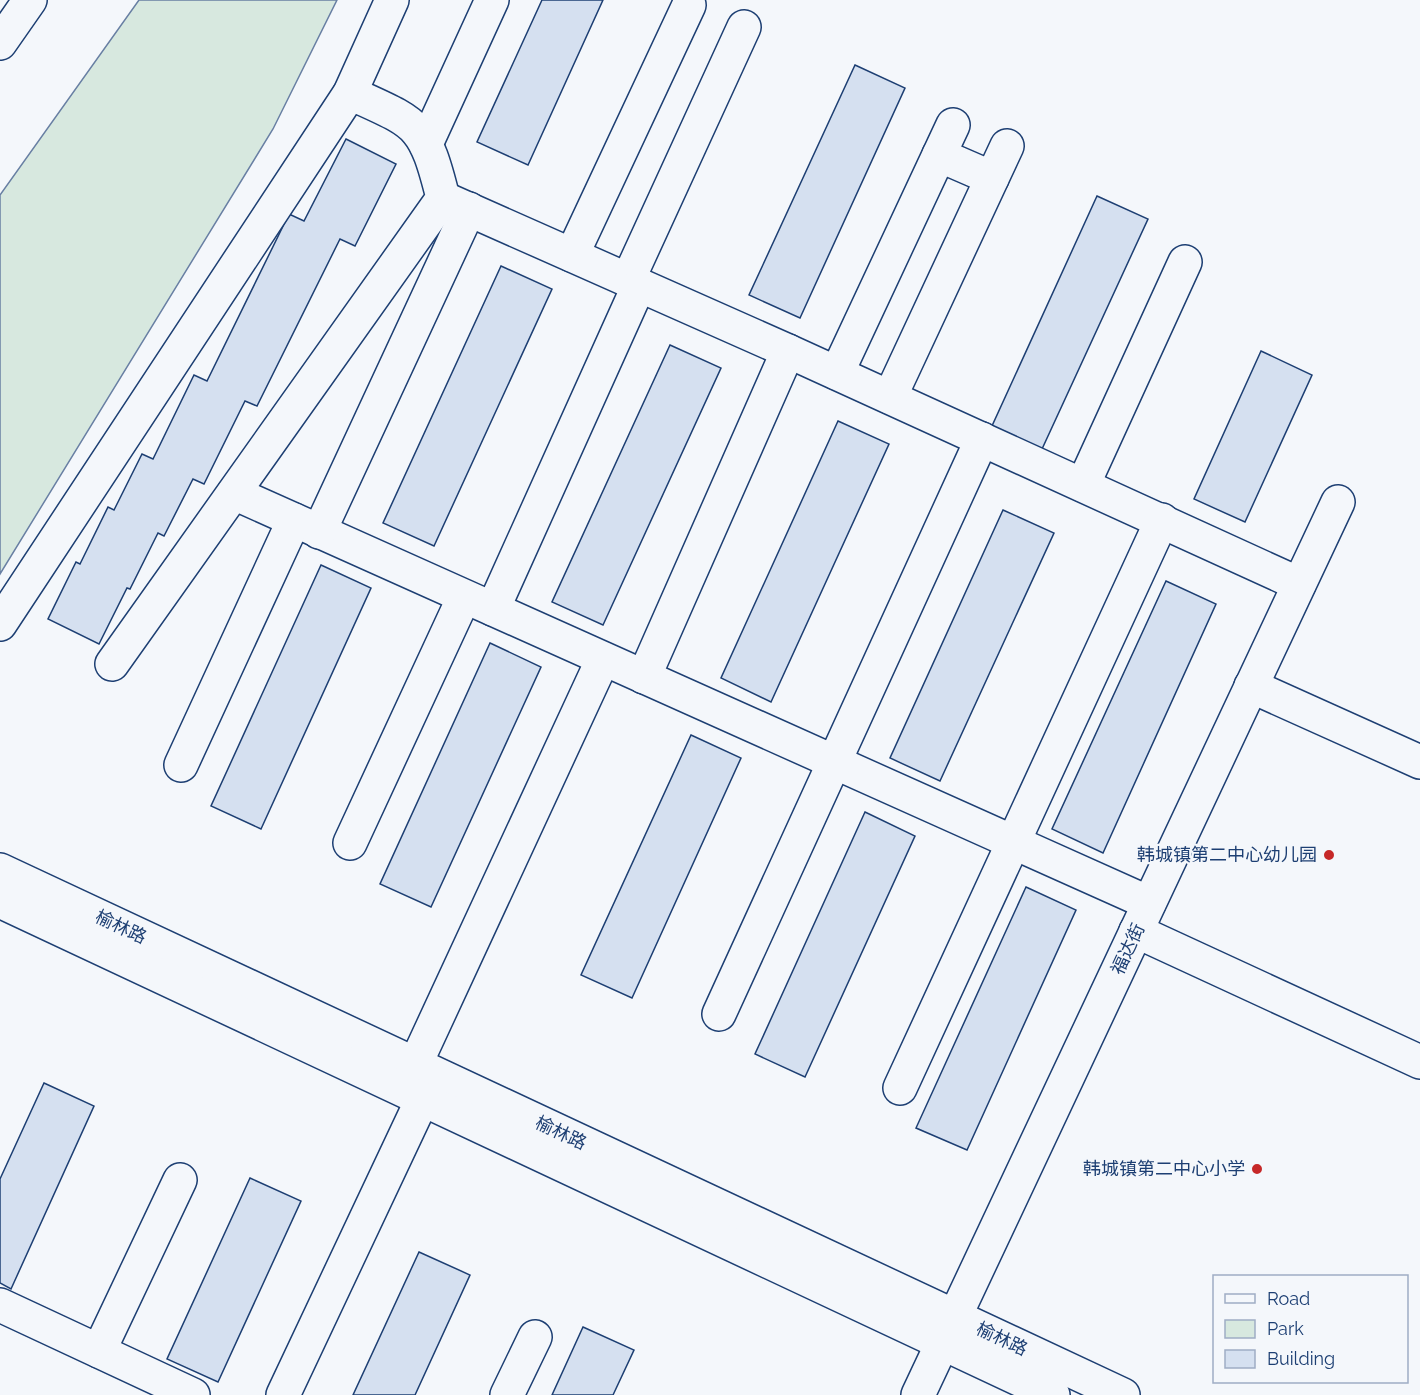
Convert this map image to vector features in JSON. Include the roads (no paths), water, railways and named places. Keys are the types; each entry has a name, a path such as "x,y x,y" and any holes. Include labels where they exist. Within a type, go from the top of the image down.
{"main road":[{"path":"0,43 30,0"},
{"path":"0,624 350,93 392,0"},
{"path":"426,144 492,0"},
{"path":"572,255 689,5"},
{"path":"350,843 478,603 634,282 744,27"},
{"path":"350,93 408,119 426,144 456,204 837,373 1299,584"},
{"path":"837,373 953,125"},
{"path":"890,397 1007,146"},
{"path":"939,155 992,178"},
{"path":"112,664 234,493 456,204"},
{"path":"181,765 306,526 456,204"},
{"path":"1083,485 1185,262"},
{"path":"644,677 788,351"},
{"path":"719,1014 982,439"},
{"path":"234,493 1013,842 1143,917 1420,1062"},
{"name":"福达街","path":"918,1395 1338,502"},
{"path":"900,1088 1162,520"},
{"path":"415,1065 603,659"},
{"path":"1251,686 1420,762"},
{"name":"榆林路","path":"0,870 415,1065 949,1331 1053,1395"},
{"name":"榆林路","path":"0,902 422,1100 949,1331 1123,1395"},
{"path":"283,1395 422,1100"},
{"path":"99,1351 180,1180"},
{"path":"0,1305 193,1395"},
{"path":"507,1395 535,1337"}],"place":[{"name":"韩城镇第二中心幼儿园","path":"1329,855"},
{"name":"韩城镇第二中心小学","path":"1257,1169"}]}
